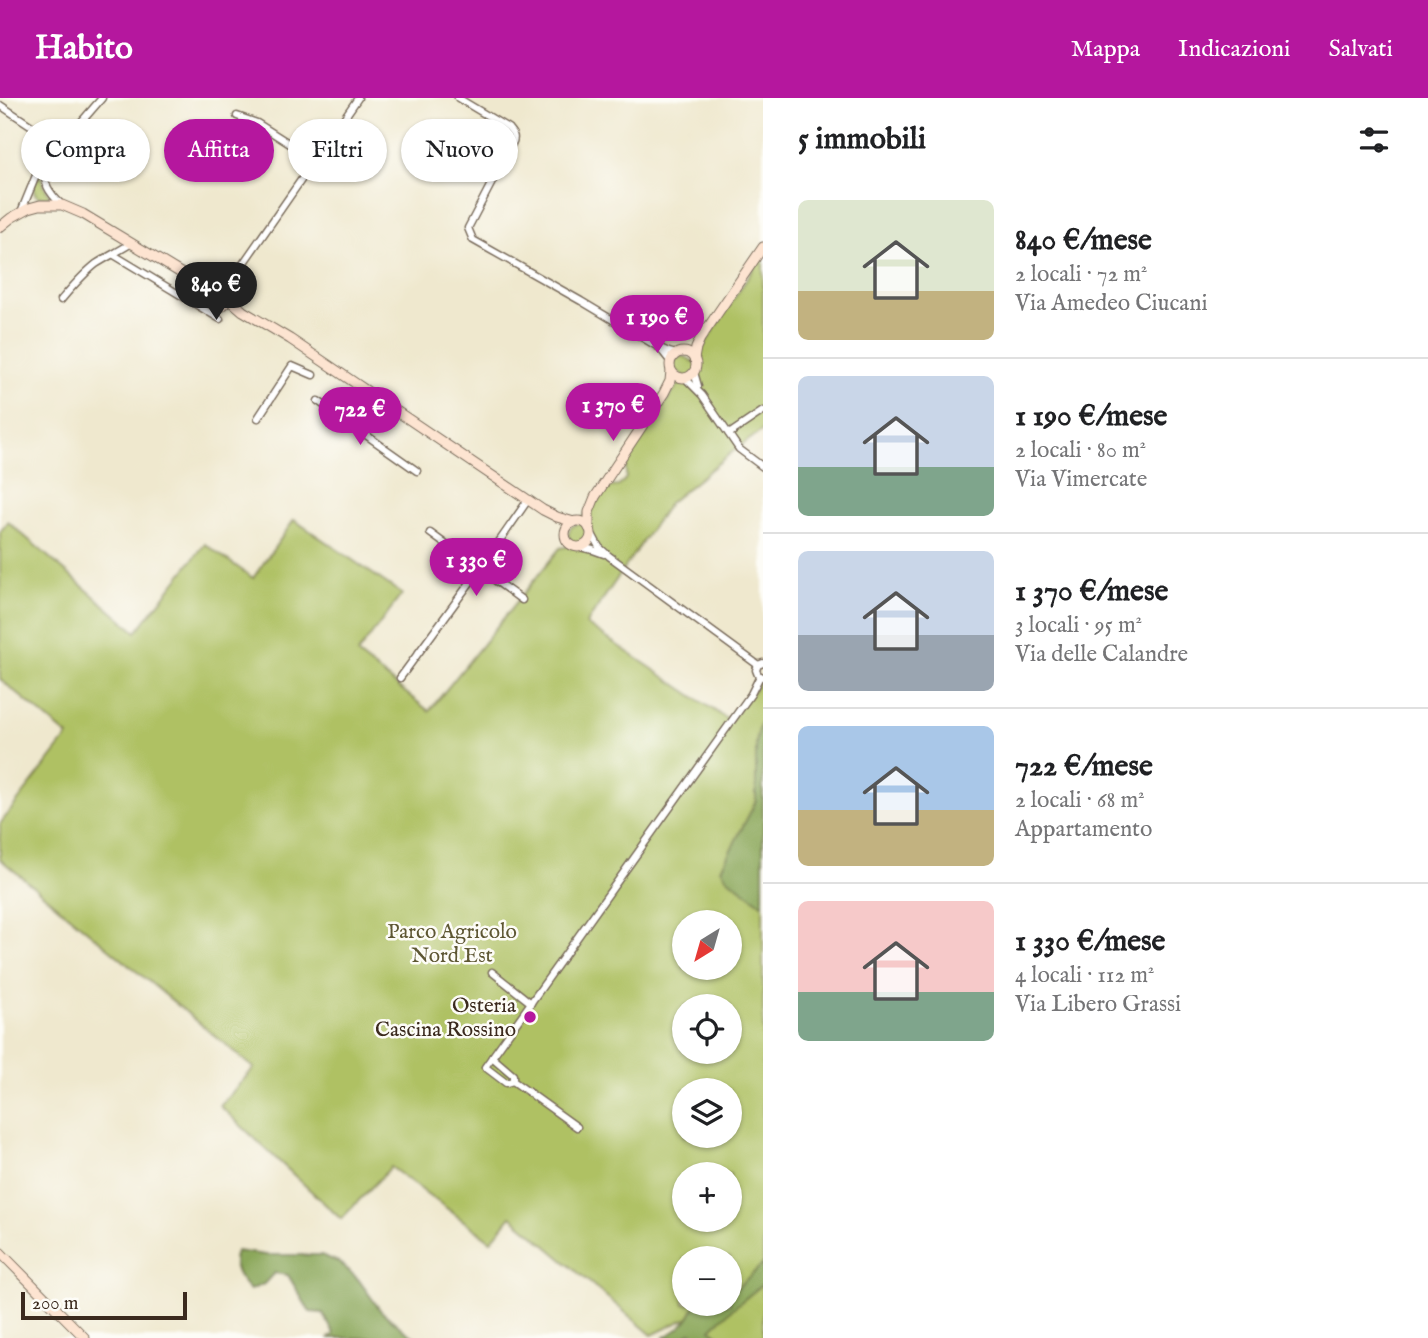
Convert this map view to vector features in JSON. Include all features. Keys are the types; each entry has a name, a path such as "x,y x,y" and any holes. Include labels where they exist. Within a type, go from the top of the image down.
{"main road":[{"path":"0,228 21,212 40,205 61,205 83,214 130,244 221,294 543,510 557,517 583,522 590,530"},
{"path":"664,393 674,383 694,372 695,350 700,339 763,247"},
{"path":"543,510 556,522 570,545 580,547 589,541 588,514 599,491 664,393 675,360 700,339"},
{"path":"675,360 688,354 694,359"},
{"path":"675,360 677,377 685,378"},
{"path":"565,536 566,528 591,507"},
{"path":"0,1252 85,1338"}],"street":[{"path":"4,98 0,105 21,119"},
{"path":"84,119 102,98"},
{"path":"344,119 358,98"},
{"path":"458,98 514,134 512,144 468,228 473,240 668,352 675,360"},
{"path":"237,116 257,123 288,143"},
{"path":"21,212 33,182"},
{"path":"46,182 61,205"},
{"path":"221,294 300,182"},
{"path":"30,191 40,205"},
{"path":"61,300 78,280 98,263 130,244"},
{"path":"114,255 220,318"},
{"path":"258,418 292,366 313,375"},
{"path":"694,372 702,394 739,449 763,467"},
{"path":"685,378 702,394"},
{"path":"318,401 417,471"},
{"path":"729,434 763,411"},
{"path":"400,678 528,500"},
{"path":"513,1081 506,1083 485,1067 751,694 761,676 756,671 760,664 609,556 599,547 590,530"},
{"path":"430,533 522,600"},
{"path":"580,547 609,556"},
{"path":"492,972 531,1003"},
{"path":"492,1057 513,1074 513,1081"},
{"path":"513,1081 577,1127"}],"green space":[{"path":"35,182 43,182 51,197 38,197 33,187"},
{"name":"Parco Agricolo Nord Est","path":"763,254 763,430 669,503 586,624 730,721 763,678 763,1338 710,1338 685,1319 652,1335 511,1216 491,1241 391,1167 341,1219 220,1106 254,1068 0,859 0,824 68,736 0,679 0,532 8,522 136,632 205,544 253,578 294,520 402,594 357,654 429,711 560,548 573,543 568,535 571,527 577,524 608,487 619,486 626,478 626,464 684,375 674,368 675,360 682,356 693,362"},
{"path":"760,724 763,726 763,905 727,878 721,869 756,801 756,743"},
{"path":"236,1251 266,1255 321,1255 339,1262 358,1279 381,1311 416,1338 329,1338 334,1334 323,1313 310,1312 288,1275 274,1273 264,1284 250,1290 237,1272 234,1262"},
{"path":"763,1264 763,1284 742,1301 742,1283"},
{"path":"690,1316 725,1316 711,1329 721,1338 699,1338 691,1332 682,1338 663,1338"}],"place":[{"name":"Osteria Cascina Rossino","path":"530,1017"}]}
